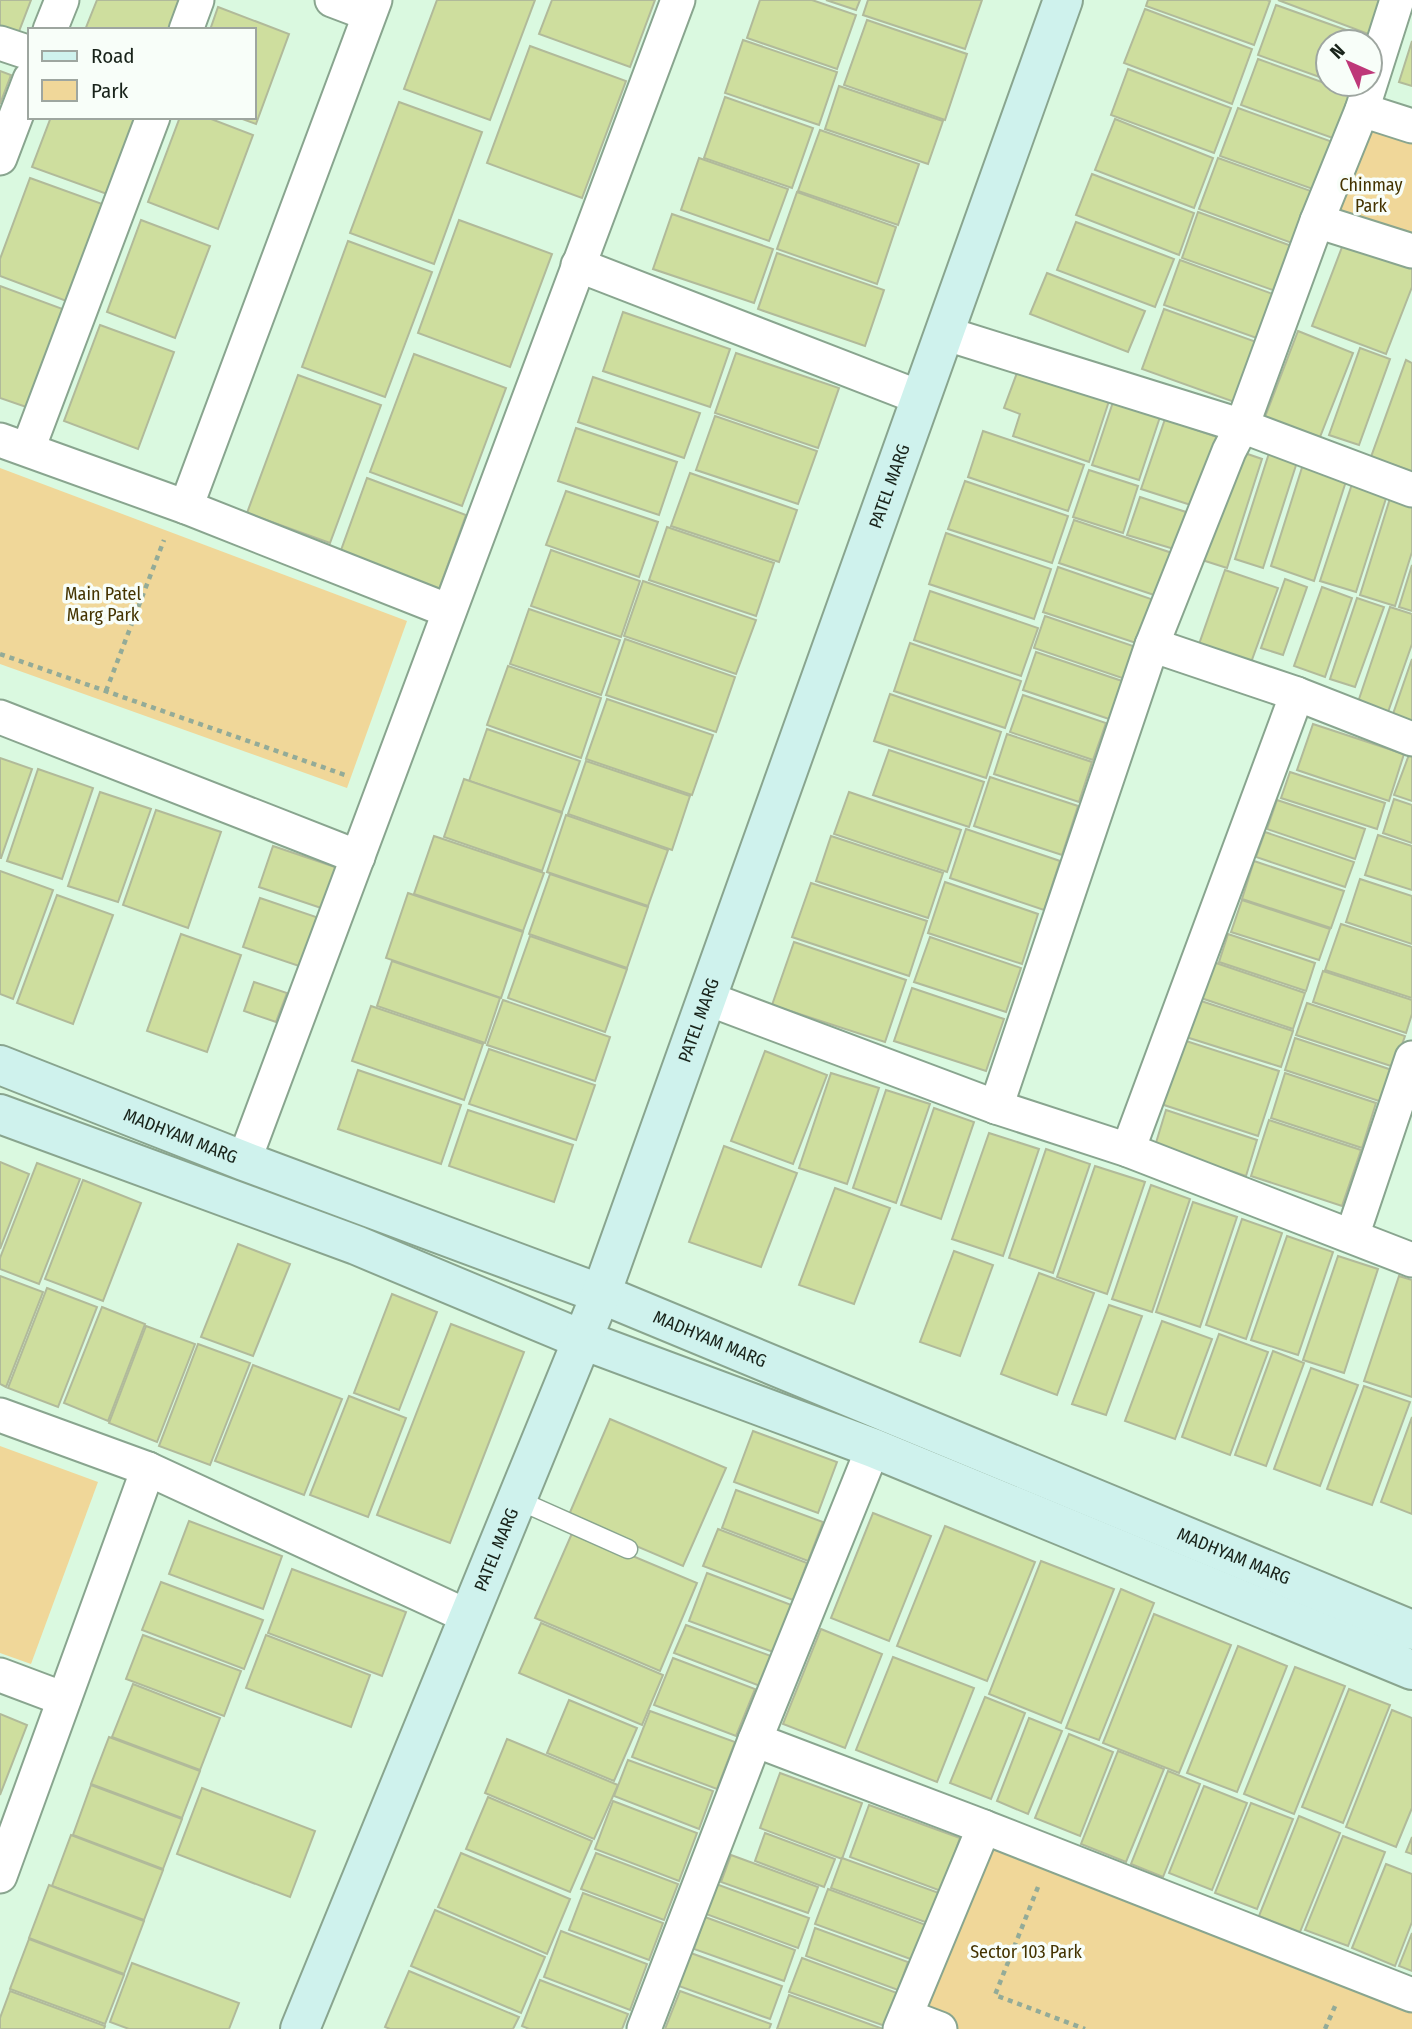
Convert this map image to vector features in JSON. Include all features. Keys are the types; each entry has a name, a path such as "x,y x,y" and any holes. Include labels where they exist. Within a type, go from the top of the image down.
{"street":[{"path":"51,28 62,0"},
{"path":"187,28 197,0"},
{"path":"186,507 372,7 332,0"},
{"path":"244,1161 678,0"},
{"name":"PATEL MARG","path":"310,2026 469,1617 601,1294 1063,0"},
{"path":"996,1107 1152,645 1228,451 1242,426 1317,221 1362,110 1396,0"},
{"path":"0,43 28,52"},
{"path":"0,158 28,84"},
{"path":"1362,110 1412,126"},
{"path":"152,119 14,445 186,507 449,611"},
{"path":"1317,221 1412,251"},
{"path":"578,265 921,398"},
{"path":"944,333 1242,426 1412,490"},
{"path":"1152,645 1297,694 1412,739"},
{"path":"1128,1150 1297,694"},
{"path":"0,717 358,857"},
{"path":"706,998 996,1107 1128,1150 1412,1260"},
{"path":"1352,1236 1412,1058"},
{"name":"MADHYAM MARG","path":"0,1065 244,1161 601,1294 1412,1630"},
{"name":"MADHYAM MARG","path":"0,1114 356,1245 583,1340 873,1448 1412,1670"},
{"path":"0,1415 148,1469 469,1617"},
{"path":"644,2029 755,1740 873,1448"},
{"path":"0,1876 148,1469"},
{"path":"0,1675 64,1699"},
{"path":"755,1740 1412,1995"},
{"path":"940,2029 903,2022 984,1828"}],"lane":[{"path":"518,1500 628,1549"}],"path":[{"path":"106,691 164,540"},
{"path":"0,654 360,780"},
{"path":"1043,1877 995,1995 1085,2029"},
{"path":"1325,2029 1340,1995"}],"green space":[{"name":"Chinmay Park","path":"1362,110 1412,126 1412,251 1317,221"},
{"name":"Main Patel Marg Park","path":"0,468 407,621 347,788 0,664"},
{"path":"0,1446 98,1482 31,1664 0,1653"},
{"name":"Sector 103 Park","path":"984,1827 1412,1995 1412,2029 940,2029 906,2016"}],"building":[{"path":"0,0 31,0 18,34 0,28"},
{"path":"97,0 182,0 172,28 86,28"},
{"path":"437,0 535,0 490,120 404,89"},
{"path":"552,0 655,0 630,67 539,34"},
{"path":"760,0 812,0 856,15 837,69 747,38"},
{"path":"826,0 860,0 856,10"},
{"path":"868,0 982,0 965,49 863,15"},
{"path":"1148,0 1270,1 1254,45 1146,6"},
{"path":"1278,0 1383,0 1373,28 1352,28"},
{"path":"1276,5 1341,28 1314,28 1314,75 1258,55"},
{"path":"218,7 289,34 256,124 242,119 256,119 256,28 211,28"},
{"path":"1145,9 1252,49 1232,104 1124,63"},
{"path":"867,20 967,54 945,120 844,85"},
{"path":"743,40 837,72 819,125 725,93"},
{"path":"1412,41 1412,86 1399,82"},
{"path":"530,46 626,81 582,198 487,163"},
{"path":"1258,59 1314,79 1314,98 1357,98 1341,141 1241,105"},
{"path":"1128,69 1231,108 1214,153 1111,115"},
{"path":"0,71 11,75 0,104"},
{"path":"839,86 943,121 928,164 825,129"},
{"path":"725,97 813,128 792,188 704,158"},
{"path":"399,102 482,132 434,264 350,233"},
{"path":"1238,108 1341,145 1324,193 1220,156"},
{"path":"50,119 135,119 107,194 32,167"},
{"path":"179,119 211,119 253,135 218,229 148,202"},
{"path":"1115,119 1213,158 1194,208 1095,170"},
{"path":"820,130 919,164 898,225 798,191"},
{"path":"699,158 788,189 769,241 681,210"},
{"path":"1218,158 1322,195 1303,247 1199,209"},
{"path":"1092,174 1194,213 1179,255 1076,215"},
{"path":"30,178 105,205 69,302 0,276 0,259"},
{"path":"797,192 896,227 877,284 777,249"},
{"path":"1198,212 1300,249 1284,294 1182,258"},
{"path":"672,214 773,249 754,303 653,269"},
{"path":"141,220 210,246 175,338 107,312"},
{"path":"459,220 552,254 510,367 418,333"},
{"path":"1076,222 1174,259 1155,307 1057,270"},
{"path":"1347,234 1412,260 1412,287 1386,354 1312,326"},
{"path":"348,241 432,272 385,397 302,367"},
{"path":"777,253 884,290 865,346 758,309"},
{"path":"1180,260 1281,297 1265,341 1164,305"},
{"path":"1047,273 1145,311 1128,352 1030,314"},
{"path":"0,286 68,311 32,409 0,398"},
{"path":"1164,309 1262,344 1240,404 1142,369"},
{"path":"623,312 730,349 710,407 603,371"},
{"path":"100,325 174,352 138,449 64,421"},
{"path":"1298,331 1353,353 1320,437 1265,417"},
{"path":"1360,348 1390,359 1359,445 1329,435"},
{"path":"736,353 839,388 818,448 715,413"},
{"path":"414,354 506,388 462,506 370,472"},
{"path":"1406,360 1412,363 1412,471 1371,457"},
{"path":"1018,370 1109,401 1089,462 1013,436 1020,414 1004,408"},
{"path":"298,375 381,405 330,543 247,513"},
{"path":"593,377 700,413 684,458 578,422"},
{"path":"1113,402 1160,417 1139,480 1092,465"},
{"path":"715,416 817,451 798,504 696,470"},
{"path":"1165,419 1220,438 1197,507 1141,489"},
{"path":"576,428 677,462 659,515 558,481"},
{"path":"983,431 1084,465 1068,511 968,477"},
{"path":"1271,447 1299,456 1263,568 1235,559"},
{"path":"1233,449 1262,459 1227,568 1199,559"},
{"path":"1305,458 1349,472 1314,581 1271,566"},
{"path":"1089,470 1138,486 1123,533 1073,517"},
{"path":"690,473 797,510 779,562 671,526"},
{"path":"367,478 466,515 439,589 340,553"},
{"path":"1354,478 1389,489 1356,592 1320,581"},
{"path":"965,481 1068,516 1052,563 948,529"},
{"path":"566,491 658,522 639,577 546,545"},
{"path":"1392,492 1412,499 1412,552 1395,606 1360,595"},
{"path":"1140,497 1186,512 1174,549 1127,535"},
{"path":"1074,520 1172,553 1157,596 1059,563"},
{"path":"667,527 774,563 756,616 649,580"},
{"path":"946,533 1051,569 1034,619 929,584"},
{"path":"551,550 640,581 621,637 531,606"},
{"path":"1412,565 1412,611 1399,607"},
{"path":"1058,567 1154,600 1139,644 1043,612"},
{"path":"1225,570 1278,588 1249,668 1197,650"},
{"path":"1285,579 1307,587 1283,655 1261,648"},
{"path":"643,581 756,620 736,674 624,636"},
{"path":"1322,587 1352,598 1325,677 1294,666"},
{"path":"930,591 1038,628 1021,676 914,640"},
{"path":"1357,598 1384,607 1355,687 1330,679"},
{"path":"1390,607 1412,614 1412,644 1388,712 1358,702"},
{"path":"529,609 620,640 601,695 510,664"},
{"path":"1045,616 1139,648 1128,680 1034,648"},
{"path":"625,639 735,677 716,732 606,695"},
{"path":"910,643 1021,681 1005,728 894,691"},
{"path":"1036,652 1125,682 1112,720 1023,690"},
{"path":"1412,659 1412,721 1393,714"},
{"path":"508,666 601,698 581,758 487,725"},
{"path":"890,694 1001,732 986,778 874,741"},
{"path":"1023,695 1106,723 1093,760 1010,732"},
{"path":"607,699 713,735 692,795 586,759"},
{"path":"1313,724 1404,754 1389,801 1297,770"},
{"path":"487,729 580,761 562,812 469,781"},
{"path":"1007,734 1092,762 1079,802 994,774"},
{"path":"889,750 984,782 969,827 873,795"},
{"path":"1410,752 1412,753 1412,801 1394,795"},
{"path":"0,758 32,769 1,858 0,858"},
{"path":"586,761 690,796 672,850 568,814"},
{"path":"38,769 93,788 62,879 7,861"},
{"path":"1290,772 1385,803 1377,829 1281,798"},
{"path":"990,777 1078,806 1062,855 974,826"},
{"path":"464,779 562,813 542,871 444,837"},
{"path":"100,792 151,809 118,902 68,886"},
{"path":"849,792 961,830 947,872 834,834"},
{"path":"1394,799 1412,805 1412,843 1383,833"},
{"path":"1277,800 1365,829 1355,859 1267,829"},
{"path":"156,810 221,832 188,928 123,905"},
{"path":"566,815 668,850 648,906 547,872"},
{"path":"966,829 1060,861 1044,910 950,878"},
{"path":"1265,832 1354,862 1345,887 1256,857"},
{"path":"1378,835 1412,846 1412,890 1365,875"},
{"path":"434,836 544,873 523,931 414,894"},
{"path":"831,836 943,873 928,918 816,881"},
{"path":"273,846 338,868 324,909 259,887"},
{"path":"1254,861 1344,891 1331,928 1242,899"},
{"path":"0,871 53,890 13,999 0,994"},
{"path":"550,874 648,907 627,968 529,934"},
{"path":"1360,879 1412,896 1412,944 1346,922"},
{"path":"945,882 1038,914 1022,964 928,933"},
{"path":"811,883 927,921 909,976 792,937"},
{"path":"408,893 523,932 501,998 386,958"},
{"path":"57,895 113,915 73,1024 17,1003"},
{"path":"260,898 322,919 305,968 243,947"},
{"path":"1242,900 1330,929 1319,960 1231,932"},
{"path":"1341,924 1412,947 1412,998 1325,970"},
{"path":"181,934 241,955 207,1052 147,1031"},
{"path":"1228,934 1315,963 1306,991 1219,962"},
{"path":"530,936 627,969 605,1032 508,998"},
{"path":"930,937 1021,968 1006,1012 914,982"},
{"path":"794,942 906,980 885,1042 772,1005"},
{"path":"392,961 500,998 485,1043 377,1006"},
{"path":"1213,962 1305,993 1293,1029 1201,998"},
{"path":"1323,971 1412,1000 1412,1014 1406,1033 1313,1002"},
{"path":"254,982 287,993 276,1022 244,1011"},
{"path":"912,988 1004,1019 986,1071 894,1041"},
{"path":"503,1000 610,1037 595,1081 487,1045"},
{"path":"1198,1000 1293,1031 1281,1067 1186,1037"},
{"path":"1307,1003 1405,1036 1394,1067 1296,1035"},
{"path":"371,1006 483,1044 464,1100 352,1061"},
{"path":"1295,1038 1392,1070 1382,1102 1285,1070"},
{"path":"1183,1040 1279,1071 1258,1136 1161,1104"},
{"path":"489,1049 595,1085 576,1140 469,1104"},
{"path":"765,1051 827,1075 793,1164 731,1141"},
{"path":"358,1070 461,1105 441,1164 338,1129"},
{"path":"831,1073 879,1088 847,1184 799,1168"},
{"path":"1285,1073 1376,1103 1362,1148 1271,1118"},
{"path":"886,1090 930,1104 896,1203 853,1188"},
{"path":"934,1108 974,1122 941,1219 901,1205"},
{"path":"468,1110 573,1145 554,1202 449,1166"},
{"path":"1166,1110 1257,1140 1246,1176 1155,1146"},
{"path":"1269,1120 1361,1150 1342,1206 1251,1176"},
{"path":"989,1133 1039,1149 1003,1256 952,1239"},
{"path":"724,1146 797,1173 761,1267 689,1242"},
{"path":"1046,1149 1090,1164 1053,1273 1009,1258"},
{"path":"0,1162 29,1174 0,1249"},
{"path":"37,1163 80,1179 39,1284 0,1269 0,1258"},
{"path":"1095,1166 1145,1182 1107,1294 1057,1277"},
{"path":"83,1180 141,1203 103,1301 45,1279"},
{"path":"1151,1185 1190,1199 1152,1312 1112,1299"},
{"path":"835,1188 890,1208 854,1304 799,1285"},
{"path":"1193,1202 1237,1217 1200,1327 1156,1312"},
{"path":"1242,1219 1282,1233 1246,1339 1206,1325"},
{"path":"1287,1236 1333,1252 1298,1355 1251,1340"},
{"path":"238,1244 290,1264 253,1356 201,1337"},
{"path":"954,1251 993,1265 960,1356 920,1342"},
{"path":"1338,1256 1378,1269 1344,1373 1303,1360"},
{"path":"1039,1273 1094,1293 1057,1395 1001,1374"},
{"path":"0,1276 43,1292 6,1387 0,1384"},
{"path":"1399,1276 1412,1280 1412,1397 1364,1381"},
{"path":"47,1288 97,1307 58,1407 8,1388"},
{"path":"392,1294 437,1312 399,1410 354,1393"},
{"path":"1109,1305 1142,1316 1106,1415 1072,1404"},
{"path":"102,1307 145,1324 108,1421 64,1403"},
{"path":"1162,1321 1212,1339 1175,1439 1125,1421"},
{"path":"451,1324 524,1352 450,1543 377,1515"},
{"path":"146,1326 195,1344 157,1442 109,1423"},
{"path":"1219,1334 1268,1352 1230,1455 1182,1437"},
{"path":"198,1344 250,1363 210,1465 159,1446"},
{"path":"1273,1351 1304,1363 1266,1466 1235,1455"},
{"path":"253,1365 342,1399 304,1495 215,1461"},
{"path":"1311,1368 1358,1385 1320,1486 1274,1469"},
{"path":"1364,1386 1410,1402 1372,1505 1327,1489"},
{"path":"349,1396 406,1418 368,1517 310,1495"},
{"path":"1412,1417 1412,1514 1381,1502"},
{"path":"610,1419 726,1468 683,1566 568,1517"},
{"path":"753,1431 837,1462 818,1513 734,1482"},
{"path":"736,1490 823,1522 808,1561 722,1528"},
{"path":"873,1513 931,1536 889,1641 831,1618"},
{"path":"189,1521 282,1556 263,1609 169,1574"},
{"path":"945,1526 1035,1562 987,1681 897,1646"},
{"path":"718,1529 807,1563 793,1600 703,1566"},
{"path":"573,1531 697,1583 660,1671 535,1618"},
{"path":"1041,1561 1114,1589 1061,1723 989,1694"},
{"path":"292,1569 406,1612 382,1676 268,1633"},
{"path":"707,1573 794,1606 776,1653 689,1621"},
{"path":"161,1582 263,1620 244,1669 142,1630"},
{"path":"1121,1589 1154,1603 1099,1740 1066,1728"},
{"path":"1154,1614 1231,1645 1179,1773 1103,1743"},
{"path":"541,1623 663,1675 642,1725 519,1673"},
{"path":"686,1625 771,1656 760,1686 674,1653"},
{"path":"821,1629 882,1654 845,1748 783,1724"},
{"path":"143,1635 241,1671 224,1716 126,1679"},
{"path":"266,1635 370,1675 351,1727 246,1688"},
{"path":"1238,1646 1287,1666 1237,1792 1187,1773"},
{"path":"893,1657 974,1688 937,1782 856,1750"},
{"path":"673,1658 755,1689 736,1736 654,1705"},
{"path":"1295,1667 1345,1686 1294,1814 1244,1794"},
{"path":"133,1684 220,1718 200,1770 112,1737"},
{"path":"1349,1689 1390,1705 1343,1823 1302,1807"},
{"path":"985,1697 1025,1713 991,1799 950,1783"},
{"path":"569,1700 637,1728 614,1781 547,1753"},
{"path":"1392,1710 1412,1718 1412,1808 1396,1847 1346,1827"},
{"path":"650,1711 735,1742 717,1789 632,1757"},
{"path":"0,1714 27,1725 0,1795"},
{"path":"1029,1718 1062,1731 1028,1814 997,1801"},
{"path":"1069,1734 1113,1752 1080,1836 1035,1818"},
{"path":"109,1737 200,1771 182,1818 91,1784"},
{"path":"507,1739 618,1785 594,1839 485,1793"},
{"path":"1118,1751 1164,1769 1126,1862 1081,1844"},
{"path":"628,1760 713,1791 699,1829 614,1796"},
{"path":"1168,1771 1200,1784 1163,1877 1131,1864"},
{"path":"780,1773 862,1803 842,1859 760,1828"},
{"path":"91,1785 182,1819 163,1869 73,1835"},
{"path":"1204,1786 1247,1803 1212,1890 1169,1873"},
{"path":"202,1788 315,1831 290,1897 177,1854"},
{"path":"488,1797 592,1841 570,1892 466,1849"},
{"path":"613,1801 697,1833 679,1881 595,1849"},
{"path":"1251,1803 1293,1819 1257,1909 1215,1893"},
{"path":"869,1805 960,1838 941,1891 850,1857"},
{"path":"1299,1816 1340,1833 1300,1932 1259,1916"},
{"path":"765,1833 835,1859 824,1887 755,1861"},
{"path":"71,1835 163,1870 144,1920 52,1886"},
{"path":"1343,1836 1385,1852 1348,1946 1305,1930"},
{"path":"1412,1837 1412,1854 1406,1852"},
{"path":"461,1853 570,1899 547,1954 438,1907"},
{"path":"596,1853 678,1884 664,1920 581,1889"},
{"path":"731,1855 818,1887 808,1913 721,1882"},
{"path":"842,1858 939,1893 928,1923 831,1888"},
{"path":"1386,1864 1412,1874 1412,1922 1395,1966 1352,1948"},
{"path":"716,1884 809,1918 798,1948 706,1914"},
{"path":"49,1885 144,1921 124,1974 29,1938"},
{"path":"828,1889 926,1925 913,1960 815,1924"},
{"path":"583,1893 663,1923 649,1960 569,1930"},
{"path":"435,1910 545,1957 521,2013 411,1966"},
{"path":"705,1917 795,1950 784,1981 694,1949"},
{"path":"815,1928 908,1962 898,1990 806,1956"},
{"path":"561,1931 647,1964 630,2010 544,1977"},
{"path":"1412,1933 1412,1971 1399,1966"},
{"path":"29,1939 124,1975 105,2024 10,1989"},
{"path":"688,1952 782,1986 770,2019 676,1985"},
{"path":"802,1958 897,1993 885,2026 789,1992"},
{"path":"132,1963 239,2003 229,2029 129,2029 110,2022"},
{"path":"409,1971 519,2017 513,2029 385,2027"},
{"path":"540,1980 628,2014 622,2029 529,2029 522,2026"},
{"path":"10,1991 105,2026 104,2029 0,2029 0,2018"},
{"path":"680,1991 771,2024 769,2029 665,2029"},
{"path":"789,1995 883,2029 777,2029"}]}
